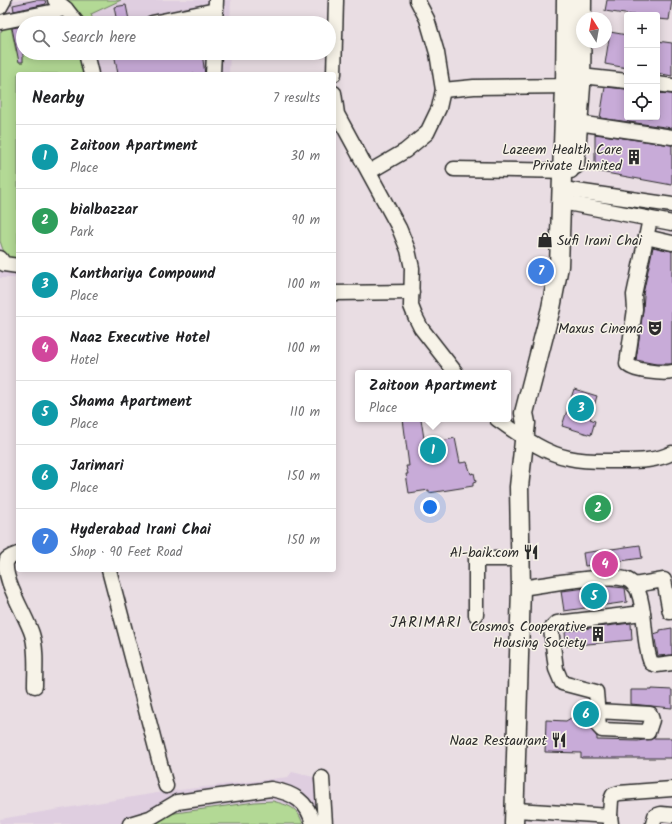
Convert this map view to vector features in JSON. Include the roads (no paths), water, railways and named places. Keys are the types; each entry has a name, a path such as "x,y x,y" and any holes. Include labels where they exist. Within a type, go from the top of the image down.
{"main road":[{"path":"566,0 576,83 578,123 569,171"},
{"path":"515,817 521,588 519,487 526,430 534,414 565,300 570,268 568,197 569,171 582,0"}],"street":[{"path":"0,7 4,0"},
{"path":"55,0 72,16"},
{"path":"336,0 336,16"},
{"path":"369,172 405,151 427,133 439,108 443,90 437,53 427,19 417,0"},
{"path":"30,16 66,9"},
{"path":"189,16 216,11"},
{"path":"0,22 16,19"},
{"path":"88,60 91,72"},
{"path":"213,72 214,60"},
{"path":"334,60 334,72"},
{"path":"443,90 474,87 624,81"},
{"path":"660,84 672,86"},
{"path":"336,107 337,114 399,228 408,250 412,268 412,306 421,328 454,370"},
{"path":"578,123 672,137"},
{"path":"454,169 569,171"},
{"path":"568,197 672,205"},
{"path":"568,197 650,219 669,222 667,242 646,237"},
{"path":"650,219 634,295 635,309 626,364 631,368 659,373 672,372"},
{"path":"0,258 4,264 16,266"},
{"path":"336,293 412,292"},
{"path":"505,422 526,430 553,453 582,460 643,461 656,459 672,453"},
{"path":"16,555 6,560 2,568 3,585 32,632 35,644 35,686"},
{"path":"476,615 476,559 521,559"},
{"path":"110,572 166,786"},
{"path":"521,588 610,577 626,579 638,589 643,613 647,652 651,663 657,665 672,663"},
{"path":"634,585 664,580 671,610"},
{"path":"597,711 596,692 562,683 556,669 551,629 557,623 643,613"},
{"path":"322,778 325,824"},
{"path":"515,817 610,820 611,800 613,795 619,793 672,788"},
{"path":"130,824 150,818 177,802 271,789 286,792 304,803 313,824"},
{"path":"653,824 655,816 661,814 672,815"}],"place":[{"name":"Lazeem Health Care Private Limited","path":"634,157"},
{"name":"Sufi Irani Chai","path":"545,240"},
{"name":"Hyderabad Irani Chai","path":"541,271"},
{"name":"Maxus Cinema","path":"655,328"},
{"name":"Kanthariya Compound","path":"581,408"},
{"name":"Zaitoon Apartment","path":"433,450"},
{"name":"bialbazzar","path":"598,508"},
{"name":"Al-baik.com","path":"531,552"},
{"name":"Naaz Executive Hotel","path":"605,564"},
{"name":"Shama Apartment","path":"594,596"},
{"name":"Cosmos Cooperative Housing Society","path":"598,634"},
{"name":"Jarimari","path":"586,714"},
{"name":"Naaz Restaurant","path":"559,740"}],"district":[{"name":"JARIMARI","path":"426,622"}]}
